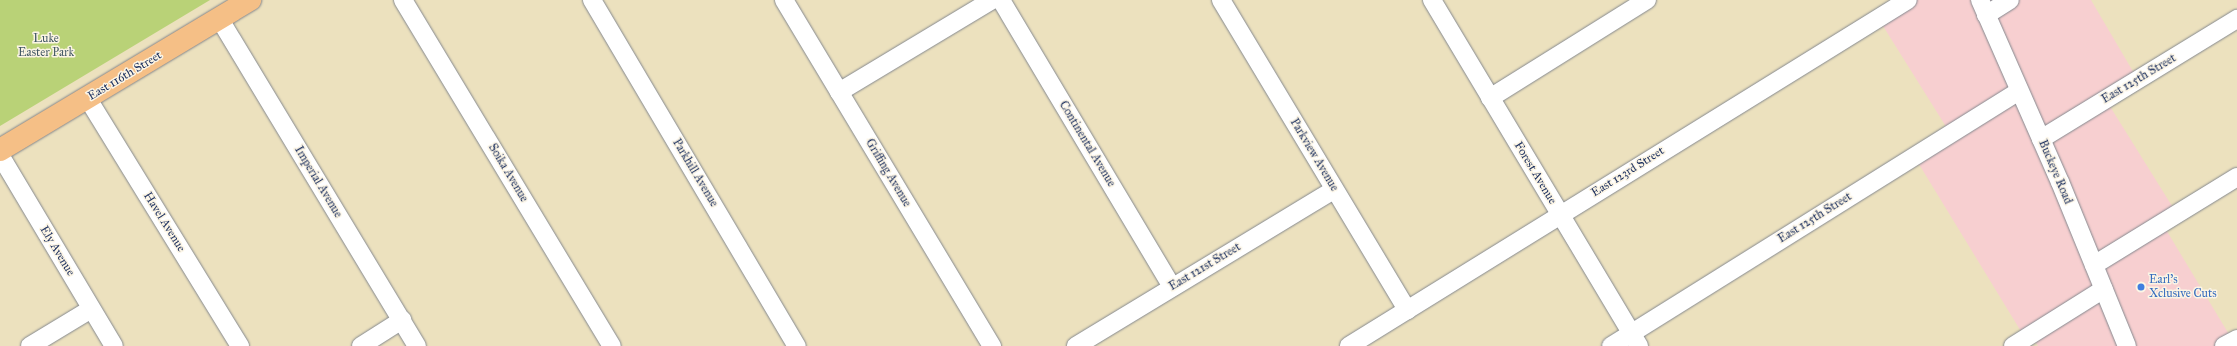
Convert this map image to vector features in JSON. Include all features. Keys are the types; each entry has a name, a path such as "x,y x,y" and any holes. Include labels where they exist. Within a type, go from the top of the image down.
{"main road":[{"name":"East 116th Street","path":"0,150 88,99 250,0"}],"street":[{"name":"Soika Avenue","path":"404,0 612,346"},
{"name":"Parkhill Avenue","path":"592,0 797,346"},
{"name":"Griffing Avenue","path":"784,0 992,346"},
{"path":"839,92 992,0"},
{"name":"Continental Avenue","path":"1001,0 1172,287"},
{"name":"Parkview Avenue","path":"1221,0 1407,310"},
{"name":"Forest Avenue","path":"1432,0 1635,340"},
{"path":"1490,98 1647,0"},
{"name":"East 123rd Street","path":"1349,346 1908,0"},
{"path":"1983,7 2010,0"},
{"name":"Buckeye Road","path":"1983,7 2041,139 2128,346"},
{"name":"Imperial Avenue","path":"219,18 417,346"},
{"name":"East 125th Street","path":"2041,139 2237,19"},
{"name":"East 125th Street","path":"1611,346 1635,340 2019,90"},
{"name":"Havel Avenue","path":"88,99 240,346"},
{"name":"Ely Avenue","path":"0,155 114,346"},
{"path":"2094,265 2237,177"},
{"name":"East 121st Street","path":"1076,346 1334,190"},
{"path":"2012,346 2104,289"},
{"path":"30,346 91,309"},
{"path":"361,346 402,320"},
{"path":"2224,346 2237,339"}],"shaded area":[{"path":"1903,0 2091,0 2138,80 2106,100 2177,214 2162,223 2233,341 2224,346 2038,346 2031,335 2025,338 1914,156 1950,133 1878,18"}],"green space":[{"name":"Luke Easter Park","path":"0,0 210,0 0,126"}],"place":[{"name":"Earl's Xclusive Cuts","path":"2141,287"}]}
